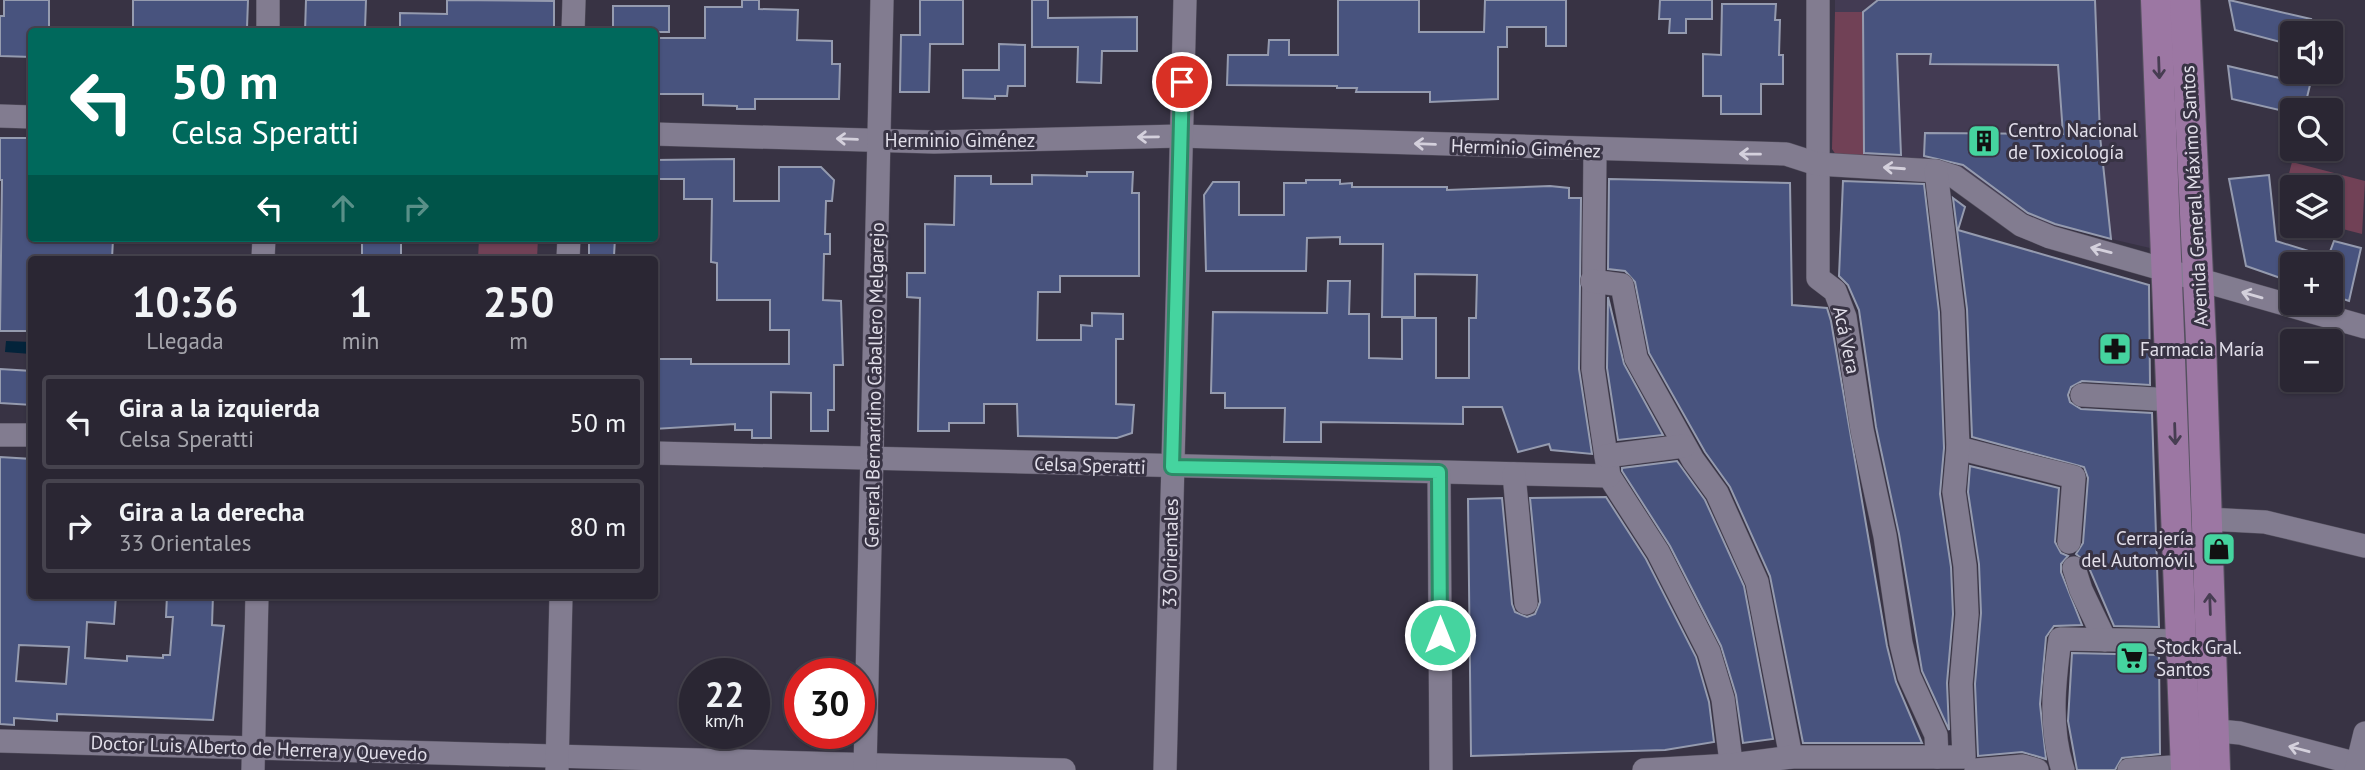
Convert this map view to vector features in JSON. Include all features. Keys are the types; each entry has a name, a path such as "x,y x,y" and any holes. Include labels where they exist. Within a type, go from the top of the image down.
{"main road":[{"name":"Avenida General Máximo Santos","path":"2156,0 2174,400 2186,768"},
{"name":"Avenida General Máximo Santos","path":"2188,8 2215,770"}],"street":[{"path":"268,0 268,28"},
{"path":"573,28 574,0"},
{"name":"General Bernardino Caballero Melgarejo","path":"865,767 882,0"},
{"name":"33 Orientales","path":"1165,770 1185,0"},
{"name":"Acá Vera","path":"1818,0 1818,278 1835,291 1845,317 1906,665 1932,723 1937,757"},
{"path":"0,116 28,117"},
{"name":"Herminio Giménez","path":"658,134 879,141 1181,136 1786,154 1817,164 1936,171 1955,177 2031,229 2050,237 2167,268 2365,327"},
{"path":"1595,150 1593,369 1608,466 1658,552 1709,652 1723,699 1732,768"},
{"path":"1936,171 1953,312 1958,448 1954,492 1965,566 1967,614 1961,684 1972,765"},
{"path":"1592,281 1622,285 1636,358 1685,446 1717,493 1757,582 1800,762"},
{"path":"2082,394 2174,400"},
{"path":"0,435 28,435"},
{"name":"Celsa Speratti","path":"658,453 1514,474 1608,466 1685,446"},
{"path":"1958,448 2074,477 2069,542"},
{"path":"1439,472 1441,770"},
{"path":"1514,474 1526,603"},
{"path":"2207,519 2265,522 2365,546"},
{"path":"2074,568 2081,590 2105,640"},
{"path":"253,759 257,599"},
{"path":"558,763 561,599"},
{"path":"2063,770 2058,755 2053,691 2060,639 2181,641"},
{"path":"2185,729 2214,729 2360,767 2365,733"},
{"name":"Doctor Luis Alberto de Herrera y Quevedo","path":"0,741 253,759 1064,770"},
{"path":"1644,770 1937,757 1972,765 2023,766 2037,770"},
{"path":"2129,770 2186,768"}],"shaded area":[{"path":"1835,0 2141,0 2156,241 2150,248 2051,225 2024,213 1958,168 1864,156 1863,12 1835,12"},
{"path":"1835,12 1863,12 1864,156 1836,155 1832,149"},
{"path":"2292,162 2342,175 2289,175"},
{"path":"2343,175 2365,181 2362,234 2343,229"},
{"path":"479,242 538,242 537,256 478,256"}],"water":[{"path":"6,341 28,342 28,354 5,352"}],"building":[{"path":"4,0 49,0 49,28 28,28 28,57 0,56 0,16 4,16"},
{"path":"133,0 248,0 247,28 133,27"},
{"path":"306,0 366,0 365,28 305,28"},
{"path":"447,0 554,1 554,28 400,28 400,13 447,14"},
{"path":"742,0 759,0 759,9 798,10 797,40 832,41 832,64 840,64 839,99 755,99 755,109 737,109 737,106 703,105 703,94 658,94 658,38 705,38 705,7 742,7"},
{"path":"920,0 963,0 963,44 930,44 929,92 900,92 901,35 920,35"},
{"path":"1032,0 1048,0 1048,18 1137,17 1137,51 1102,51 1101,83 1077,82 1078,47 1032,47"},
{"path":"1338,0 1419,0 1419,32 1484,32 1485,0 1566,0 1566,46 1546,46 1546,27 1507,27 1507,47 1498,47 1498,99 1430,102 1430,92 1356,92 1357,88 1337,86 1227,85 1228,55 1268,55 1269,40 1289,40 1289,55 1338,55"},
{"path":"1660,0 1712,0 1712,19 1686,19 1686,33 1669,33 1670,19 1659,19"},
{"path":"1878,0 2095,0 2100,136 2111,239 2055,224 2028,213 1963,165 1924,156 1925,133 2063,134 2058,65 1930,64 1931,54 1897,54 1901,155 1864,153 1863,12"},
{"path":"2229,0 2311,19 2280,21 2280,42 2235,30"},
{"path":"1722,4 1776,4 1775,20 1780,20 1779,55 1783,55 1783,84 1761,84 1761,114 1721,114 1721,96 1703,96 1703,54 1721,55"},
{"path":"613,6 669,6 669,32 658,32 658,28 613,28"},
{"path":"999,44 1025,45 1025,86 1008,86 1007,96 995,96 995,99 963,98 963,70 999,70"},
{"path":"2228,66 2280,78 2280,84 2310,85 2307,98 2280,98 2280,110 2232,99"},
{"path":"0,138 28,138 28,242 113,242 112,256 28,256 28,331 0,331"},
{"path":"734,159 734,201 779,201 779,167 821,167 834,180 832,201 826,201 825,234 830,234 830,254 824,254 823,300 841,301 843,365 834,365 834,410 828,410 828,431 811,431 811,393 771,392 771,438 752,438 752,430 735,430 735,424 658,429 658,359 691,359 691,364 789,364 789,330 770,330 770,300 717,300 717,263 711,262 712,199 684,199 684,179 658,179 658,160"},
{"path":"1087,172 1133,172 1132,193 1139,193 1139,276 1060,276 1060,292 1038,292 1037,340 1081,340 1081,325 1092,326 1092,313 1123,314 1123,339 1116,339 1116,404 1134,405 1132,433 1117,438 1018,436 1017,404 984,404 984,423 949,423 949,431 918,431 920,298 907,297 907,273 925,273 925,224 954,225 955,176 991,176 991,184 1032,184 1032,175 1087,176"},
{"path":"2269,175 2276,241 2312,252 2280,252 2280,278 2246,266 2229,179"},
{"path":"1609,179 1790,183 1792,305 1827,308 1831,321 1887,646 1896,682 1922,743 1803,743 1770,576 1730,487 1705,452 1649,353 1635,282 1625,271 1608,269"},
{"path":"1306,180 1340,180 1340,184 1352,183 1352,187 1447,187 1447,190 1550,186 1569,188 1569,198 1581,198 1579,369 1592,454 1551,450 1549,444 1518,452 1502,407 1463,407 1463,424 1321,422 1321,442 1284,442 1285,408 1225,408 1225,393 1211,393 1213,312 1327,313 1328,281 1350,281 1349,314 1369,314 1369,358 1402,359 1402,318 1436,318 1436,378 1469,378 1469,318 1476,318 1477,275 1415,274 1415,317 1382,317 1383,244 1340,244 1340,237 1307,238 1306,271 1206,271 1204,195 1213,182 1239,182 1239,215 1284,215 1284,183 1306,183"},
{"path":"1843,181 1924,184 1939,312 1944,448 1940,494 1951,567 1953,614 1947,683 1949,730 1922,671 1899,534 1876,427 1859,310 1848,285 1839,276"},
{"path":"1953,198 1965,207 1958,230 2149,285 2150,385 2082,381 2071,387 2068,395 2070,402 2081,409 2152,413 2159,627 2114,626 2087,563 2076,554 2083,543 2088,478 2084,467 1972,437 1967,309"},
{"path":"2334,241 2361,248 2349,301 2343,299 2343,252 2330,252"},
{"path":"362,242 401,242 401,256 362,256"},
{"path":"589,242 615,242 614,256 589,256"},
{"path":"1608,297 1624,364 1663,435 1618,440 1607,368"},
{"path":"0,369 28,371 28,405 0,403"},
{"path":"0,457 28,459 28,599 116,599 114,624 87,622 85,658 127,661 127,656 163,658 163,655 170,655 173,617 166,617 167,599 213,599 212,625 224,626 213,720 57,714 57,721 14,718 14,725 0,724","holes":["19,645 69,647 66,684 16,681"]},
{"path":"1677,461 1705,500 1744,586 1773,739 1743,743 1736,695 1721,646 1670,546 1622,471 1622,468"},
{"path":"1970,466 2059,488 2055,542 2061,553 2068,556 2061,564 2061,572 2082,625 2054,626 2046,637 2040,704 2046,759 2022,752 1978,756 1975,684 1981,613 1979,564 1968,492"},
{"path":"1606,497 1646,559 1696,657 1709,702 1714,742 1665,750 1471,756 1468,499 1502,498 1512,604 1515,612 1527,617 1535,614 1540,602 1530,498"},
{"path":"2072,653 2159,655 2160,754 2122,758 2115,770 2077,770 2068,721"}],"place":[{"name":"Centro Nacional de Toxicología","path":"1984,141"},
{"name":"Farmacia María","path":"2115,349"},
{"name":"Cerrajería del Automóvil","path":"2219,549"},
{"name":"Stock Gral. Santos","path":"2132,658"}],"route":[{"path":"1182,82 1172,467 1439,472 1440,635"}]}
